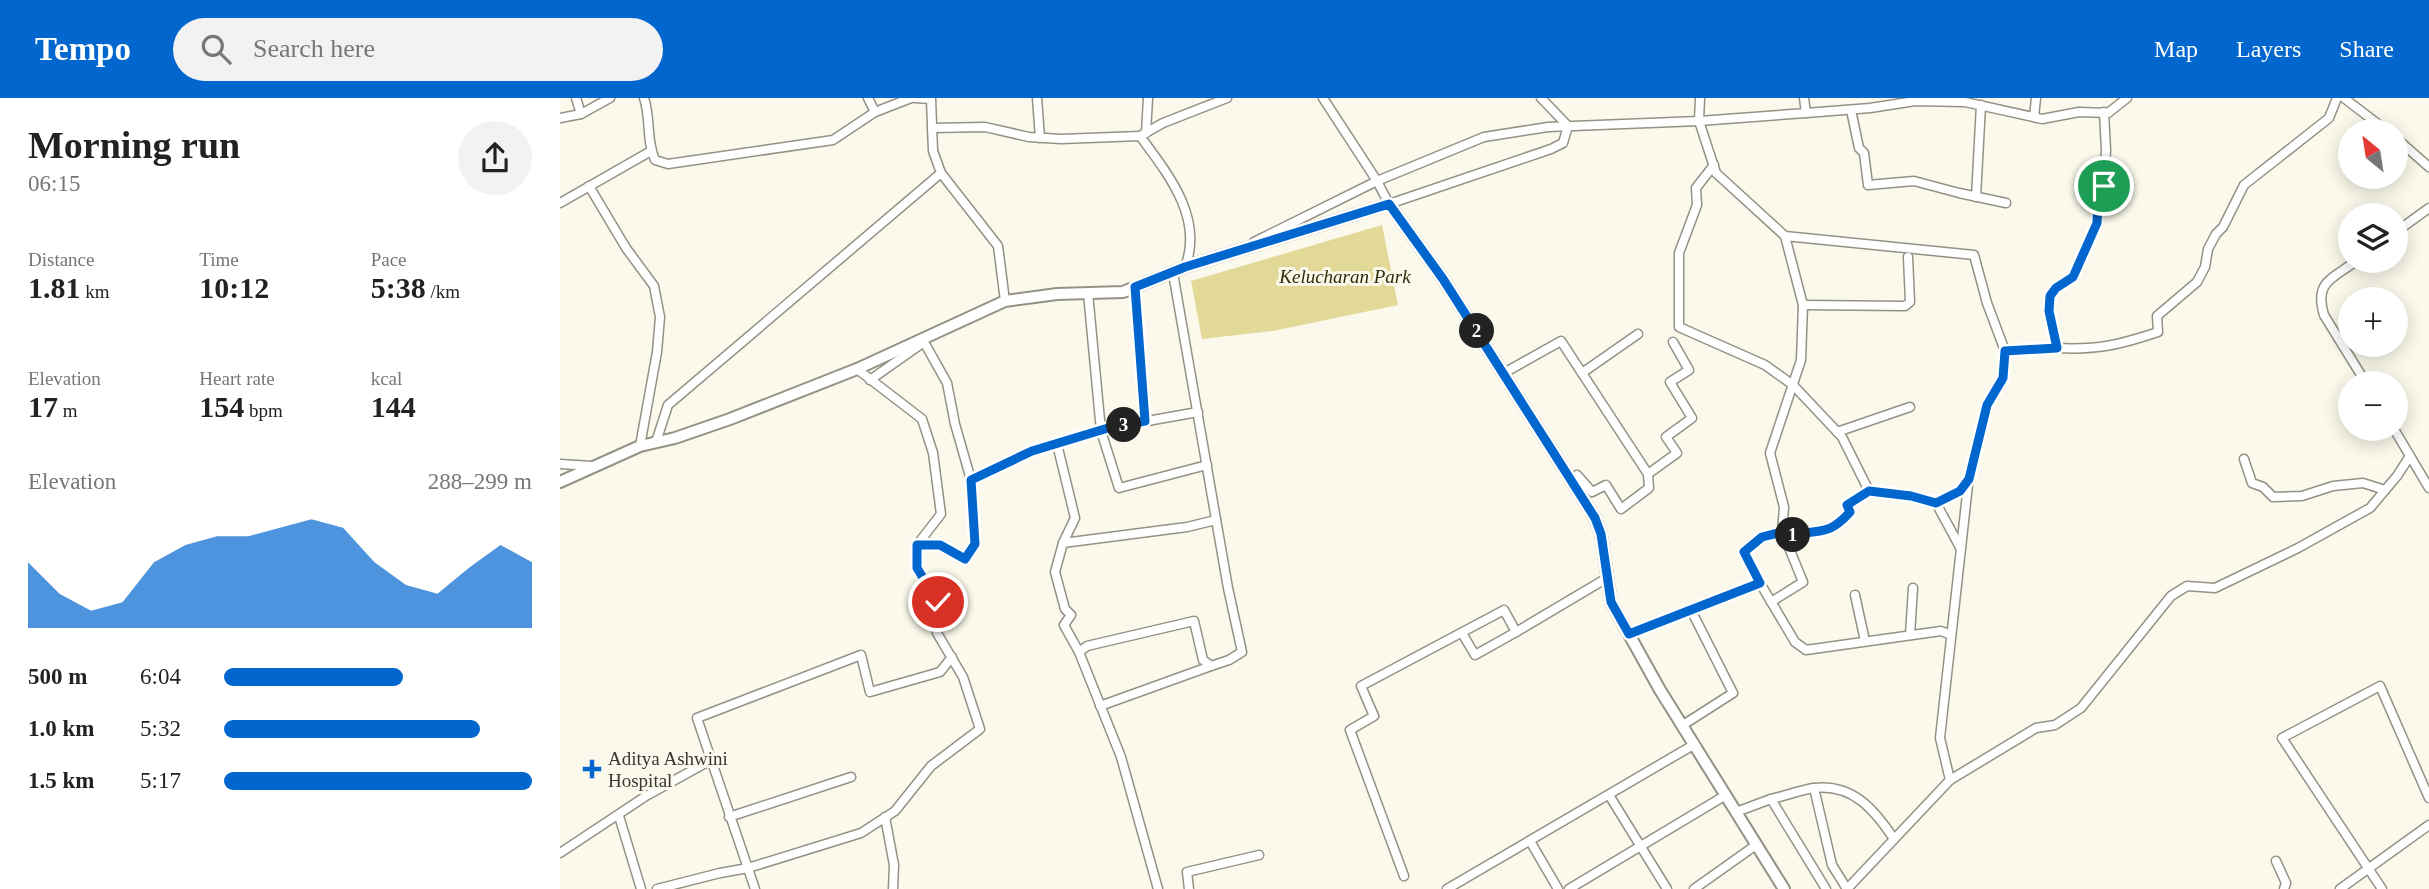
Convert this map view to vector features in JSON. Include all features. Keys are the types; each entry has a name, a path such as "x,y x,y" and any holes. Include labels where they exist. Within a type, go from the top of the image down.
{"street":[{"path":"576,98 582,114"},
{"path":"560,118 582,114 610,98"},
{"path":"644,98 650,126 651,151 655,160 668,164 834,140 876,111 913,98 931,99 933,151 941,173 998,246 1005,301"},
{"path":"868,98 876,111"},
{"path":"1037,98 1040,138"},
{"path":"1148,98 1143,135 1162,163 1183,203 1191,226 1190,255 1185,267"},
{"path":"932,128 985,127 1040,138 1061,139 1143,135 1163,123 1227,98"},
{"path":"1323,98 1389,204 1443,279 1504,373 1595,518 1601,534 1611,602 1784,889"},
{"path":"1541,98 1568,126"},
{"path":"1700,98 1699,121 1716,173 1785,236 1803,305 1801,360 1770,453 1784,507 1784,535 1803,582 1771,602"},
{"path":"1804,98 1806,113"},
{"path":"2034,117 2036,98"},
{"path":"1231,253 1377,181 1484,137 1528,129 1699,121 1851,110 1915,101 1965,102 2042,119 2079,112 2108,113 2117,102 2127,98"},
{"path":"2005,351 2103,348 2158,332 2157,316 2197,282 2205,267 2208,249 2216,234 2224,227 2244,185 2329,118 2337,98"},
{"path":"2344,98 2371,119"},
{"path":"1976,197 1981,105"},
{"path":"1851,110 1859,148 1864,153 1868,185 1914,181 2006,203"},
{"path":"2057,348 2049,311 2050,296 2056,288 2073,277 2097,223 2098,203 2104,186 2104,112"},
{"path":"560,482 640,446 730,419 857,369 1005,301 1057,294 1123,292 1185,267 1389,204 1551,149 1563,143 1568,126"},
{"path":"2408,149 2429,167"},
{"path":"560,203 651,151"},
{"path":"1714,164 1696,188 1697,205 1679,253 1679,327 1765,365 1793,385 1838,432 1869,491"},
{"path":"656,442 668,405 941,173"},
{"path":"589,186 626,248 654,286 660,317 658,340 640,446"},
{"path":"2408,223 2429,208"},
{"path":"1785,236 1974,255 1987,303 2005,351 2003,378 1987,405 1969,479 1940,738 1950,780"},
{"path":"1803,305 1905,306 1910,302 1908,257"},
{"path":"1100,706 1229,660 1242,652 1228,588 1173,273"},
{"path":"2339,273 2327,282 2320,293 2320,303 2324,315 2359,371"},
{"path":"1135,287 1145,421"},
{"path":"1088,293 1101,431 1119,488 1207,466"},
{"path":"1581,373 1638,334"},
{"path":"1504,373 1560,341 1648,474 1649,488 1620,509 1606,485 1592,492 1577,475"},
{"path":"870,380 924,342 947,383 971,480 975,544 965,559 940,545 917,545"},
{"path":"1648,474 1677,453 1666,437 1692,418 1670,383 1689,370 1673,342"},
{"path":"657,889 748,868 861,832 895,811 931,766 980,729 963,677 937,633 938,602 917,568 917,545 941,514 933,453 922,419 857,369"},
{"path":"1838,432 1910,407"},
{"path":"971,480 1032,451 1101,431 1198,412"},
{"path":"2401,441 2429,488"},
{"path":"1056,444 1075,518 1063,543 1055,572 1065,609 1070,615 1064,625 1079,652 1121,757 1158,889"},
{"path":"1814,788 1832,865 1847,889 1950,780 2036,728 2055,725 2081,708 2171,596 2187,586 2215,588 2298,548 2370,508 2410,456"},
{"path":"2244,459 2252,483 2263,487 2273,497 2302,496 2333,486 2364,483 2385,490"},
{"path":"560,464 593,466"},
{"path":"1951,635 1941,631 1806,650 1795,642 1744,552 1762,537 1825,531 1837,526 1850,512 1847,505 1869,491 1911,496 1936,503 1960,491 1969,479"},
{"path":"1936,503 1961,550"},
{"path":"1063,543 1187,527 1216,520"},
{"path":"1462,634 1475,655 1607,578"},
{"path":"1629,634 1760,583"},
{"path":"1910,635 1913,588"},
{"path":"1855,595 1865,641"},
{"path":"1404,876 1350,730 1374,716 1362,686 1503,610 1516,632"},
{"path":"1683,725 1733,693 1691,610"},
{"path":"1079,652 1087,646 1194,621 1203,660 1211,666"},
{"path":"755,889 697,718 860,655 870,692 940,671 952,657"},
{"path":"2382,889 2370,867 2281,738 2380,686 2429,797"},
{"path":"1451,888 1695,744"},
{"path":"560,853 646,796 711,760"},
{"path":"729,817 851,777"},
{"path":"1736,812 1771,799 1814,788 1846,790 1869,805 1894,839"},
{"path":"1609,795 1667,889"},
{"path":"1569,889 1726,795"},
{"path":"1771,799 1826,889"},
{"path":"619,816 641,889"},
{"path":"886,817 894,865 893,889"},
{"path":"2340,889 2429,825"},
{"path":"1530,841 1559,889"},
{"path":"1694,889 1756,845"},
{"path":"1189,889 1186,872 1259,855"},
{"path":"2276,861 2286,883 2284,889"}],"green space":[{"name":"Kelucharan Park","path":"1382,225 1398,305 1273,331 1202,339 1191,281"}],"place":[{"name":"Aditya Ashwini Hospital","path":"592,769"}],"route":[{"path":"938,602 917,568 917,545 940,545 965,559 975,544 971,480 1032,451 1108,428 1145,421 1135,287 1185,267 1389,204 1443,279 1595,518 1601,534 1611,602 1629,634 1760,583 1744,552 1762,537 1782,532 1785,538 1806,531 1825,531 1837,526 1850,512 1847,505 1869,491 1911,496 1936,503 1960,491 1969,479 1987,405 2003,378 2005,351 2057,348 2049,311 2050,296 2056,288 2073,277 2097,223 2098,203 2104,186"}]}
